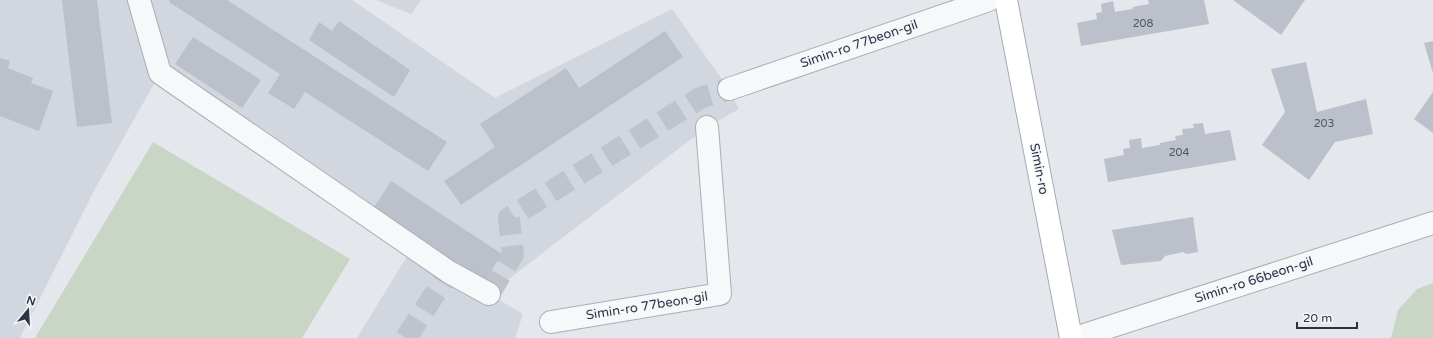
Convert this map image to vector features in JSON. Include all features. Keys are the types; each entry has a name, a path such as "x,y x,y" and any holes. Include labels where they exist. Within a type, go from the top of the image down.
{"main road":[{"name":"Simin-ro","path":"1006,0 1071,338"}],"street":[{"path":"139,0 160,73 449,272 489,294"},
{"name":"Simin-ro 77beon-gil","path":"729,89 989,0"},
{"name":"Simin-ro 77beon-gil","path":"551,322 720,294 707,127"},
{"name":"Simin-ro 66beon-gil","path":"1075,338 1433,223"}],"shaded area":[{"path":"0,0 352,0 495,98 672,9 729,89 739,109 707,127 489,294 523,314 515,338 357,338 411,250 160,73 95,189 20,338 0,338"},
{"path":"376,0 421,0 411,14"}],"green space":[{"path":"153,142 350,259 302,338 35,338"},
{"path":"1433,283 1433,338 1391,338 1398,310 1417,289"}],"building":[{"path":"62,0 97,0 112,123 77,127"},
{"path":"170,0 227,0 447,142 428,171 305,92 294,109 268,93 280,74 169,2"},
{"path":"1148,0 1204,0 1209,24 1081,46 1077,23 1097,19 1096,13 1102,12 1101,4 1113,1 1115,12 1149,4"},
{"path":"1233,0 1305,0 1281,35"},
{"path":"339,21 410,70 394,97 309,40 319,22 332,31"},
{"path":"665,31 683,57 461,205 444,181 495,147 480,124 566,68 579,88"},
{"path":"193,37 261,80 242,108 175,64"},
{"path":"1433,41 1433,73 1424,43"},
{"path":"0,58 10,61 8,68 33,78 31,83 53,91 39,131 0,116"},
{"path":"1306,62 1317,112 1366,99 1373,134 1335,142 1309,180 1262,145 1285,112 1271,69"},
{"path":"1433,92 1433,133 1414,119"},
{"path":"1203,123 1205,134 1230,130 1236,160 1108,182 1104,159 1124,155 1123,149 1130,148 1129,140 1141,138 1142,148 1160,145 1160,143 1176,140 1175,136 1183,135 1182,129 1194,128 1193,124"},
{"path":"391,181 502,254 484,282 373,209"},
{"path":"1193,217 1198,252 1186,254 1183,252 1165,256 1161,261 1121,265 1112,230"}],"tunnel":[{"path":"489,294 513,254 509,218 700,98 729,89"},
{"path":"406,338 449,272"}]}
